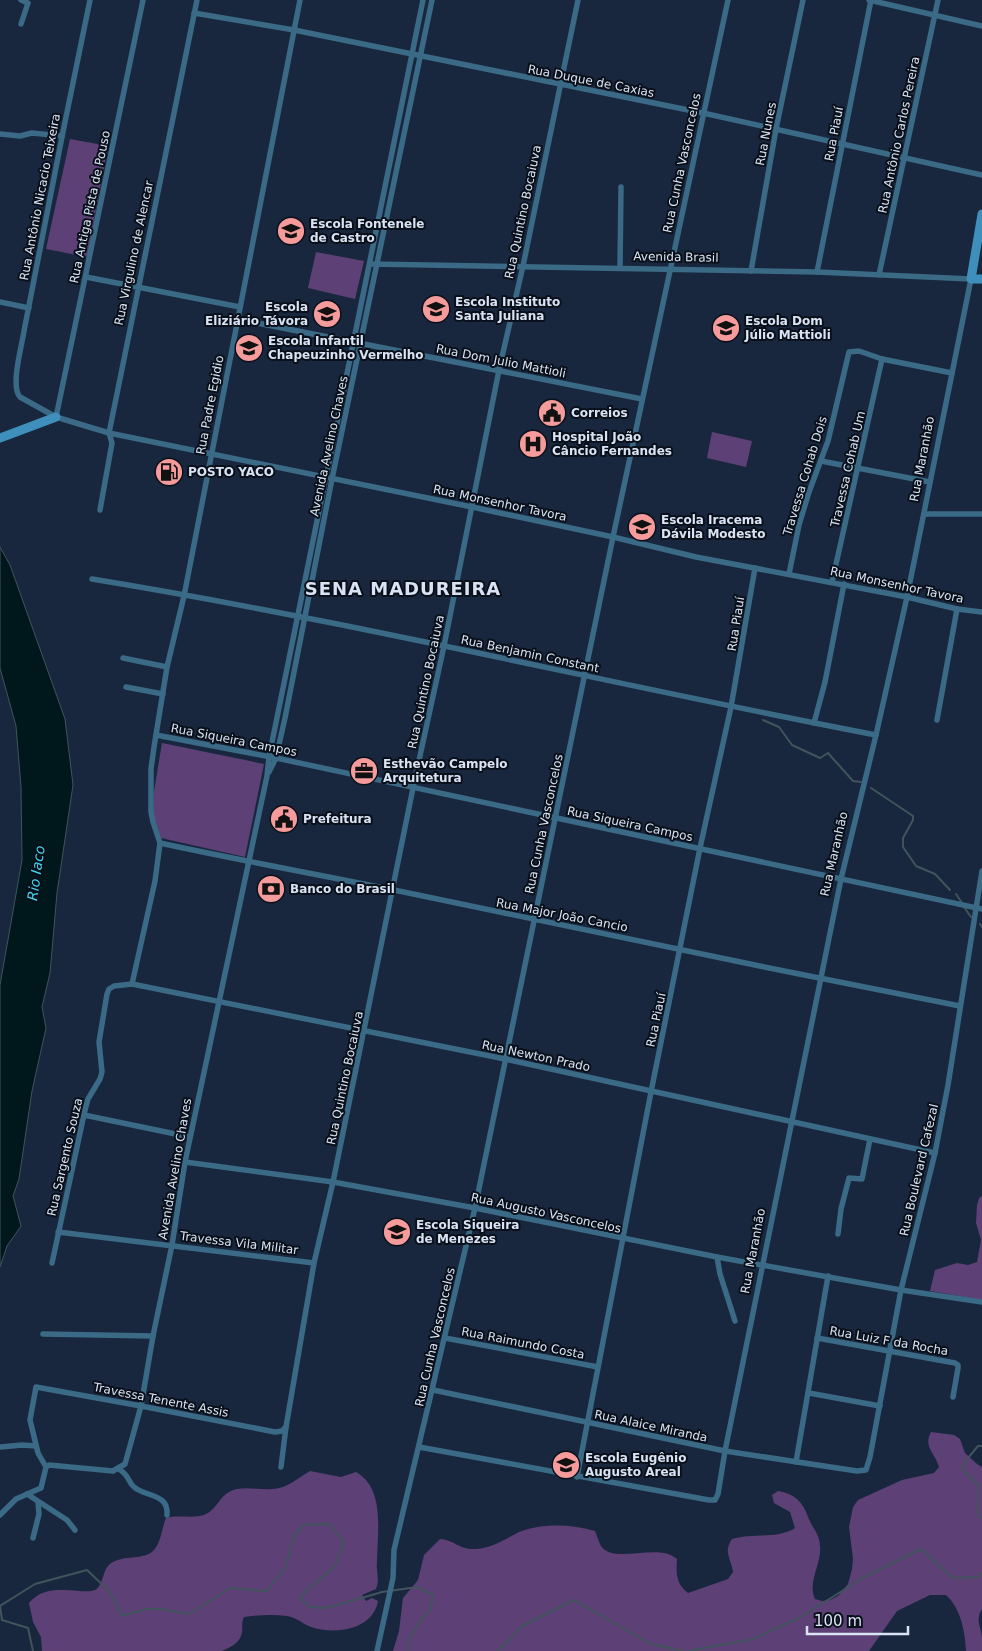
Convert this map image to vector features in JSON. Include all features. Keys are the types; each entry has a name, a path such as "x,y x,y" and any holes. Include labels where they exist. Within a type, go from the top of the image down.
{"street":[{"path":"21,0 28,3 21,24"},
{"name":"Rua Antônio Nicacio Teixeira","path":"20,397 16,393 16,386 29,308 90,0"},
{"name":"Rua Antiga Pista de Pouso","path":"56,417 143,0"},
{"name":"Rua Virgulino de Alencar","path":"100,510 112,442 109,433 137,286 196,0"},
{"name":"Rua Padre Egidio","path":"160,843 151,812 151,768 167,667 184,596 300,0"},
{"name":"Avenida Avelino Chaves","path":"120,1469 125,1464 141,1406 152,1336 172,1245 190,1137 267,776 269,757 297,616 423,0"},
{"name":"Avenida Avelino Chaves","path":"267,776 276,758 432,0"},
{"name":"Rua Quintino Bocaiuva","path":"281,1467 284,1429 314,1263 334,1182 499,370 523,266 578,0"},
{"name":"Rua Cunha Vasconcelos","path":"377,1651 393,1578 394,1550 475,1208 613,537 728,0"},
{"name":"Rua Nunes","path":"751,272 776,129 803,0"},
{"path":"870,0 982,26"},
{"name":"Rua Piauí","path":"817,272 870,0"},
{"name":"Rua Antônio Carlos Pereira","path":"880,275 938,0"},
{"name":"Rua Duque de Caxias","path":"194,13 294,30 703,113 982,175"},
{"path":"0,134 20,136 32,133 62,136"},
{"path":"620,268 621,187"},
{"name":"Rua Maranhão","path":"577,1477 709,1500 715,1500 718,1494 725,1451 840,879 876,736 907,597 971,279 982,214"},
{"name":"Avenida Brasil","path":"370,264 817,272 982,279"},
{"path":"86,277 240,307"},
{"path":"0,302 29,308"},
{"name":"Rua Dom Julio Mattioli","path":"238,319 642,400"},
{"name":"Travessa Cohab Dois","path":"789,574 799,525 832,425 848,352 854,350 882,359"},
{"path":"882,359 952,373"},
{"name":"Travessa Cohab Um","path":"832,582 882,359"},
{"name":"Rua Monsenhor Tavora","path":"20,397 56,417 109,433 472,507 696,557 844,584 958,609 982,612"},
{"path":"0,438 56,417"},
{"path":"821,461 930,482"},
{"path":"924,514 982,514"},
{"name":"Rua Piauí","path":"577,1477 651,1092 700,848 731,708 755,568"},
{"name":"Rua Benjamin Constant","path":"92,579 297,616 585,675 731,708 876,736"},
{"path":"814,723 827,672 844,584"},
{"path":"937,720 958,609"},
{"path":"123,658 167,667"},
{"path":"126,687 163,694"},
{"name":"Rua Siqueira Campos","path":"156,735 276,758 979,908"},
{"path":"132,984 155,880 160,843"},
{"name":"Rua Major João Cancio","path":"160,843 393,890 534,921 960,1006"},
{"name":"Rua Boulevard Cafezal","path":"866,1470 880,1406 901,1290 935,1153 979,908 982,871"},
{"name":"Rua Newton Prado","path":"132,984 505,1059 651,1092 792,1120 935,1153"},
{"name":"Rua Sargento Souza","path":"52,1263 88,1099 102,1072 100,1042 109,989 114,986 132,984"},
{"path":"84,1115 190,1137"},
{"path":"838,1234 841,1209 849,1178 862,1179 870,1139"},
{"name":"Rua Augusto Vasconcelos","path":"185,1162 334,1182 475,1208 717,1257 901,1290 982,1302"},
{"name":"Rua Sargento Souza","path":"58,1232 71,1234"},
{"name":"Travessa Vila Militar","path":"71,1234 314,1263"},
{"path":"717,1257 720,1274 735,1321"},
{"path":"796,1462 828,1276"},
{"path":"42,1334 152,1336"},
{"name":"Rua Raimundo Costa","path":"445,1338 598,1367"},
{"name":"Rua Luiz F da Rocha","path":"817,1338 945,1360 958,1365 953,1397"},
{"name":"Travessa Tenente Assis","path":"36,1446 30,1420 36,1388 275,1432 284,1429"},
{"name":"Rua Alaice Miranda","path":"433,1390 725,1451 857,1471 866,1470"},
{"path":"809,1393 880,1406"},
{"path":"0,1447 36,1446 46,1467 41,1488 16,1499 0,1515"},
{"path":"419,1447 577,1477"},
{"path":"46,1467 56,1465 113,1471 120,1469 129,1477 132,1486 156,1497 165,1504 168,1510 167,1516"},
{"path":"27,1494 67,1520 75,1530"},
{"path":"33,1538 39,1514 38,1502"}],"shaded area":[{"path":"70,139 108,146 87,257 46,249"},
{"path":"316,252 364,261 355,299 308,288"},
{"path":"712,432 752,441 746,467 707,458"},
{"path":"162,743 264,764 245,857 161,838 153,815 154,791"},
{"path":"982,1196 982,1300 930,1291 935,1270 957,1263 968,1265 977,1262 981,1240 976,1223 977,1205 979,1198"},
{"path":"931,1432 954,1435 960,1439 965,1453 982,1467 982,1609 979,1620 982,1651 966,1651 965,1636 959,1614 946,1595 930,1595 897,1611 869,1651 393,1651 399,1631 403,1598 418,1580 424,1555 440,1539 450,1541 465,1548 476,1549 493,1545 519,1532 537,1527 567,1526 586,1529 595,1531 601,1546 607,1551 616,1554 659,1552 669,1554 677,1559 679,1582 688,1593 728,1579 733,1572 728,1551 732,1539 780,1534 795,1528 790,1512 774,1503 772,1495 778,1491 789,1494 801,1503 817,1534 820,1553 813,1592 815,1599 822,1601 830,1600 838,1596 848,1584 852,1569 853,1559 849,1527 853,1507 858,1500 902,1480 934,1473 939,1467 928,1442"},
{"path":"310,1471 341,1477 356,1472 366,1480 372,1489 376,1501 378,1513 378,1582 376,1589 362,1595 366,1601 372,1598 378,1601 375,1611 361,1624 352,1628 331,1630 311,1627 287,1616 254,1616 244,1617 240,1639 222,1651 42,1651 41,1637 33,1622 29,1603 34,1598 40,1594 52,1591 95,1590 100,1585 110,1564 121,1559 145,1555 154,1550 160,1539 166,1518 203,1515 212,1510 231,1491 241,1488 277,1489 292,1483"}],"water":[{"name":"Rio Iaco","path":"0,547 10,565 65,719 73,785 57,893 50,973 42,1007 46,1028 32,1091 19,1179 13,1196 21,1226 7,1246 0,1267 0,985 22,860 21,787 16,726 0,668"}],"waterway":[{"path":"763,720 779,727 792,745 820,758 828,753 853,781 861,782"},
{"path":"871,788 913,816 913,820 903,838 903,847 916,866 935,874 950,890"},
{"path":"956,894 962,903"},
{"path":"964,907 971,917"},
{"path":"982,1446 978,1446 962,1469 979,1486 977,1512 982,1519"},
{"path":"33,1651 28,1628 2,1620 0,1606 35,1584 87,1570 109,1591 122,1616 146,1609 161,1609 189,1614 231,1588 267,1591 286,1566 294,1536 304,1525 329,1524 344,1542 335,1566 300,1597 309,1607 327,1608 382,1592 417,1587 433,1595 430,1611 420,1621 408,1642 408,1651"},
{"path":"688,1651 753,1639 799,1618 861,1579 921,1549 953,1578 978,1577 982,1573"},
{"path":"498,1651 522,1626 574,1600 651,1644 684,1651"}],"place":[{"name":"Escola Fontenele de Castro","path":"291,231"},
{"name":"Escola Instituto Santa Juliana","path":"436,309"},
{"name":"Escola Eliziário Távora","path":"327,314"},
{"name":"Escola Dom Júlio Mattioli","path":"726,328"},
{"name":"Escola Infantil Chapeuzinho Vermelho","path":"249,348"},
{"name":"Correios","path":"552,413"},
{"name":"Hospital João Câncio Fernandes","path":"533,444"},
{"name":"POSTO YACO","path":"169,472"},
{"name":"Escola Iracema Dávila Modesto","path":"642,527"},
{"name":"Esthevão Campelo Arquitetura","path":"364,771"},
{"name":"Prefeitura","path":"284,819"},
{"name":"Banco do Brasil","path":"271,889"},
{"name":"Escola Siqueira de Menezes","path":"397,1232"},
{"name":"Escola Eugênio Augusto Areal","path":"566,1465"}],"district":[{"name":"SENA MADUREIRA","path":"403,588"}]}
